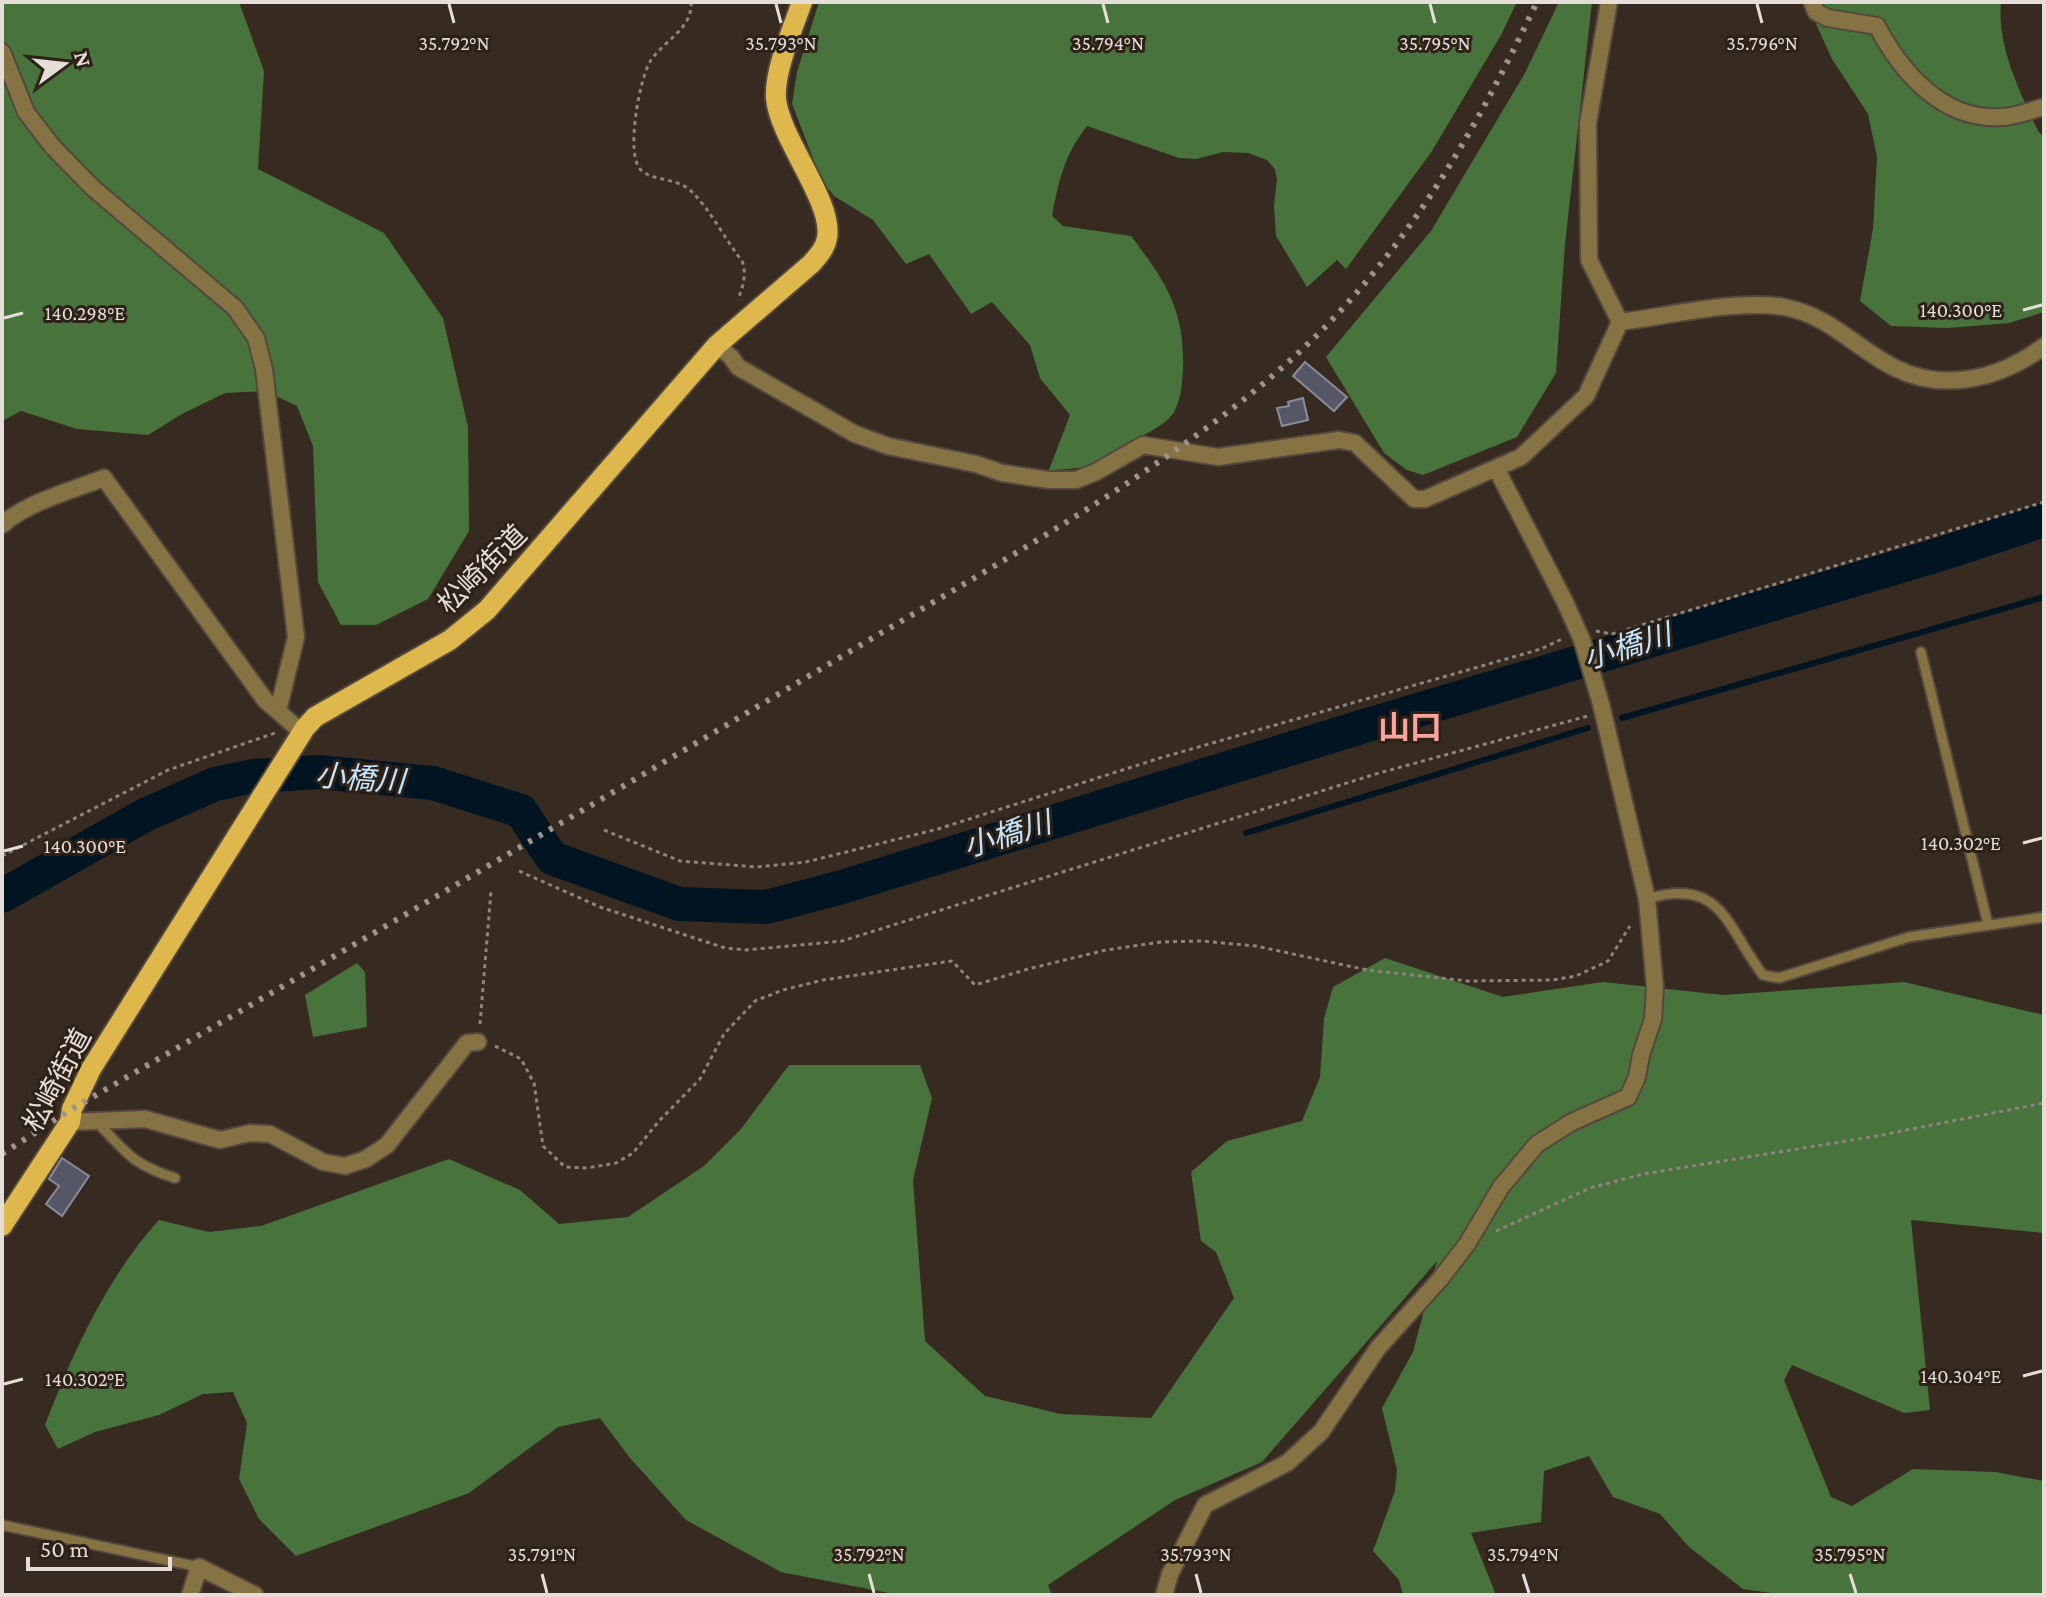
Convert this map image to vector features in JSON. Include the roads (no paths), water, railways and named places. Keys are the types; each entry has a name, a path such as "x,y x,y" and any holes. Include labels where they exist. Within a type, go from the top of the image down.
{"main road":[{"name":"松崎街道","path":"2,1226 70,1122 72,1109 91,1069 299,729 450,640 487,610 717,345 811,264 824,249 828,237 823,209 779,115 776,97 777,80 802,2"}],"street":[{"path":"1609,2 1588,123 1589,260 1620,322"},
{"path":"1812,2 1816,12 1828,18 1877,26 1904,69 1938,100 1969,114 2001,117 2044,107"},
{"path":"2,52 26,112 52,146 93,188 235,308 256,338 266,383 296,637 278,711"},
{"path":"1620,322 1754,304 1785,307 1816,316 1896,368 1932,380 1959,381 1988,375 2010,367 2044,346"},
{"path":"717,345 738,367 855,434 888,446 976,464 1002,473 1049,480 1076,480 1143,445 1218,457 1339,440 1355,443 1414,499 1425,499 1521,457 1586,396 1620,322"},
{"path":"1164,1595 1170,1574 1205,1505 1287,1463 1321,1432 1378,1348 1441,1278 1467,1244 1501,1187 1537,1144 1572,1122 1628,1097 1637,1077 1653,1019 1655,987 1647,899 1602,708 1580,635 1496,468"},
{"path":"2,525 54,497 104,478 265,700 299,729"},
{"path":"70,1122 145,1119 220,1140 250,1133 270,1134 323,1162 345,1166 366,1159 387,1145 467,1043 478,1042"},
{"path":"190,1595 199,1567 255,1595"}],"lane":[{"path":"1921,652 1988,924"},
{"path":"1647,899 1665,893 1690,894 1717,907 1742,939 1752,961 1763,975 1779,978 1909,937 2044,917"},
{"path":"96,1121 134,1162 175,1178"},
{"path":"2,1525 199,1567"}],"waterway":[{"name":"小橋川","path":"2,896 145,815 215,784 254,776 319,772 433,783 521,811 552,858 679,904 766,907 842,887 1361,727 1941,554 2044,520"},
{"path":"1622,718 2044,597"},
{"path":"1246,833 1588,728"}],"railway":[{"path":"2,1154 72,1109 1015,553 1123,486 1204,430 1306,346 1362,287 1392,249 1420,211 1470,131 1537,2"}],"district":[{"name":"山口","path":"1410,727"}]}
